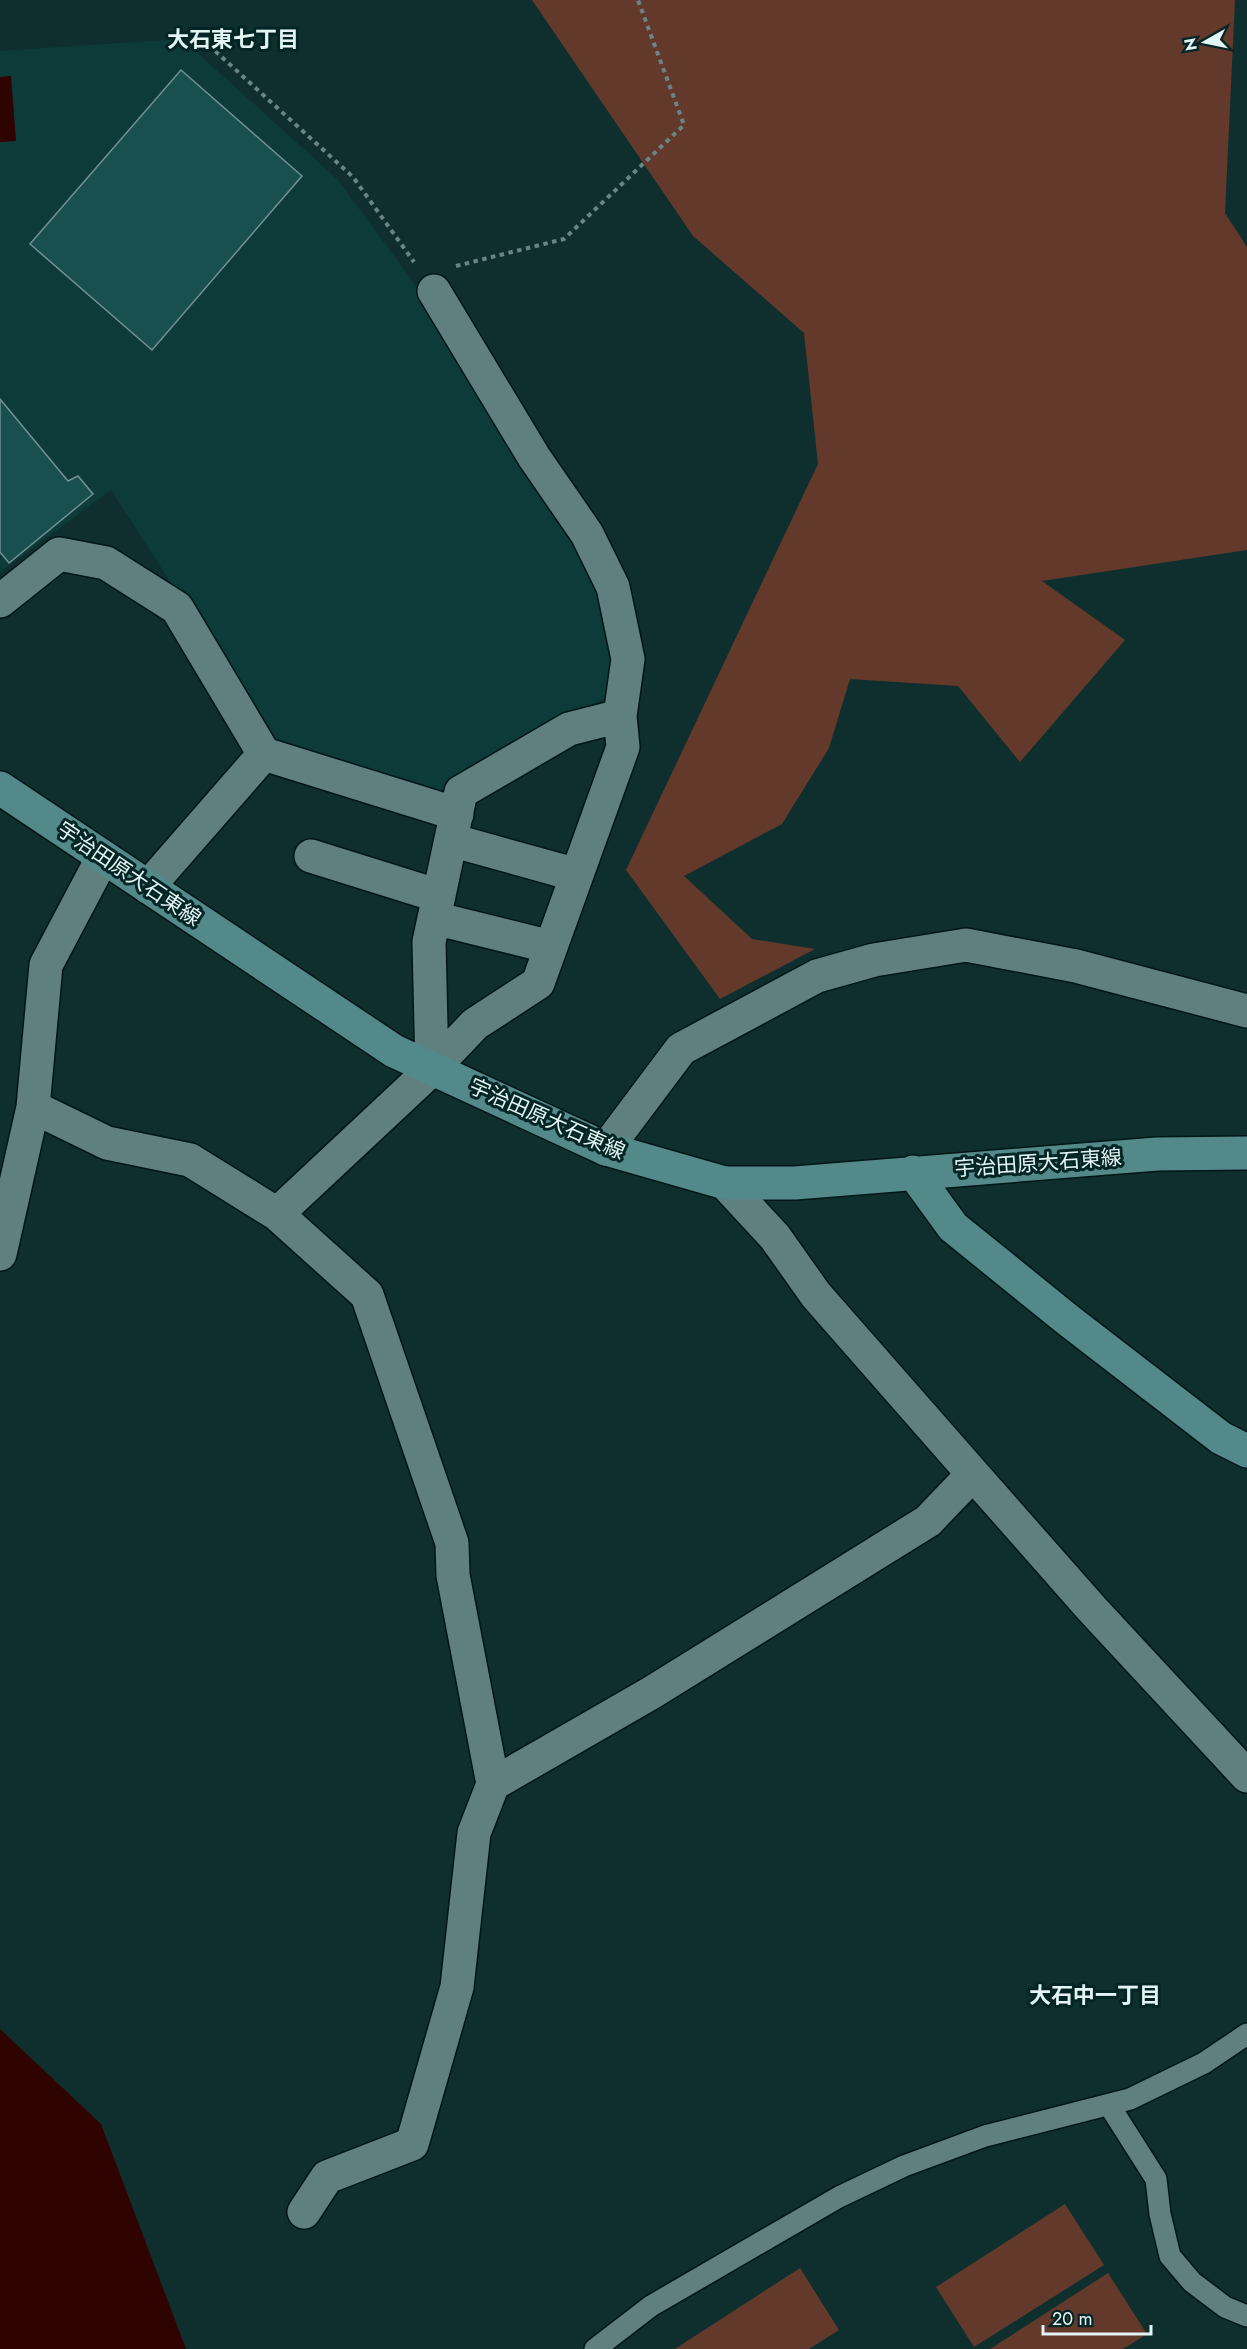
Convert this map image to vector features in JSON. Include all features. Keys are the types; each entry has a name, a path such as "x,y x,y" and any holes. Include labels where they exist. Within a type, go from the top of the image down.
{"main road":[{"name":"宇治田原大石東線","path":"0,788 394,1051 606,1149 725,1182 795,1183 1157,1154 1247,1153"},
{"path":"913,1172 953,1227 1068,1320 1212,1431 1247,1451"}],"street":[{"path":"278,1214 432,1069 475,1024 538,983 623,747 620,716 628,658 613,587 587,534 534,457 434,291"},
{"path":"0,600 59,554 106,563 177,608 264,754 577,874"},
{"path":"432,1069 429,942 461,792 569,729 620,716"},
{"path":"148,887 264,754"},
{"path":"311,856 437,907 551,947"},
{"path":"0,1254 33,1107 46,965 103,857"},
{"path":"606,1149 681,1049 817,976 874,960 966,945 1076,966 1247,1011"},
{"path":"33,1107 107,1143 190,1160 278,1214 367,1294 452,1543 453,1575 493,1784 474,1833 457,1987 412,2144 327,2177 304,2212"},
{"path":"725,1182 775,1237 816,1295 973,1474 1092,1608 1247,1776"},
{"path":"493,1784 651,1693 928,1521 973,1474"}],"lane":[{"path":"595,2349 651,2306 839,2197 904,2166 986,2136 1130,2099 1204,2063 1247,2034"},
{"path":"1108,2105 1156,2179 1160,2214 1170,2256 1192,2282 1225,2307 1247,2316"}],"path":[{"path":"202,39 353,177 434,291 445,269 564,239 684,125 638,0"}],"shaded area":[{"path":"532,0 1235,0 1225,213 1247,247 1247,550 1042,581 1125,640 1020,762 958,686 850,679 829,748 782,824 684,876 752,939 815,949 720,999 626,870 818,464 804,333 693,236"},
{"path":"182,39 337,179 426,299 601,587 616,649 613,692 559,720 433,796 278,748 111,490 0,572 0,51"},
{"path":"11,76 16,141 0,142 0,77"},
{"path":"0,2029 101,2124 186,2349 0,2349"},
{"path":"1065,2204 1104,2265 974,2347 936,2287"},
{"path":"800,2268 839,2330 809,2349 675,2349"},
{"path":"1108,2273 1147,2334 1123,2349 990,2349"}],"building":[{"path":"181,70 302,176 152,350 30,244"},
{"path":"0,399 68,481 78,476 93,494 9,563 0,552"}],"district":[{"name":"大石東七丁目","path":"233,39"},
{"name":"大石中一丁目","path":"1095,1995"}]}
